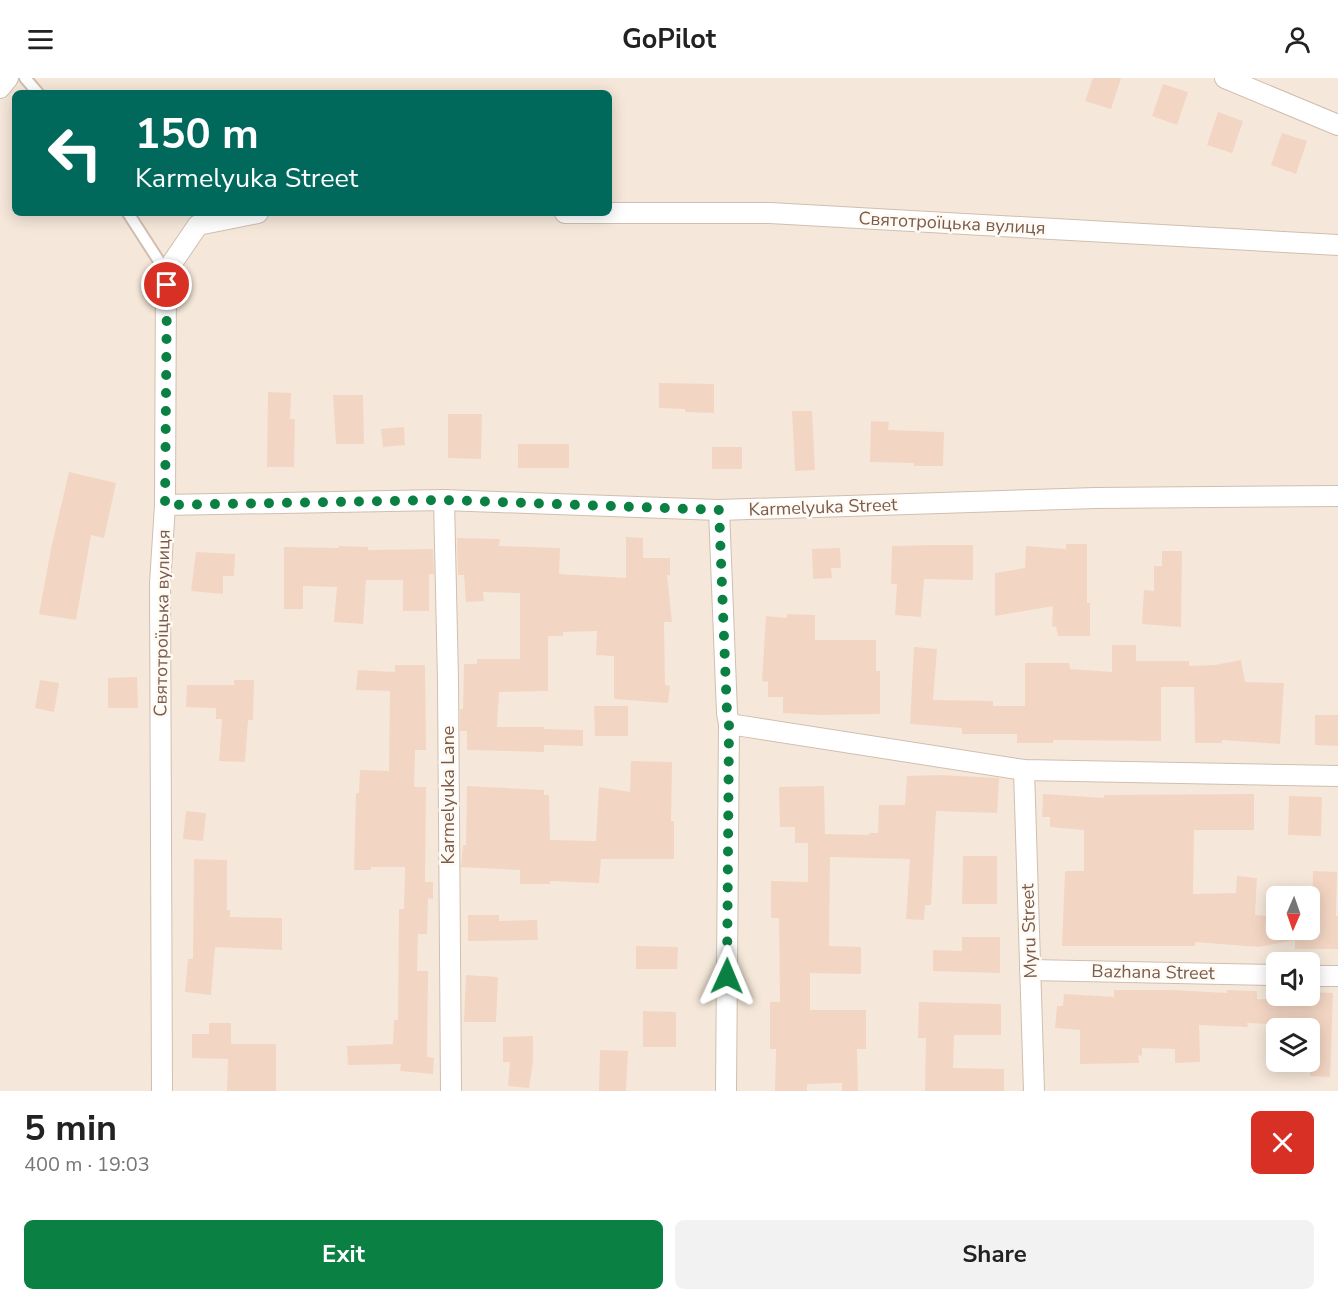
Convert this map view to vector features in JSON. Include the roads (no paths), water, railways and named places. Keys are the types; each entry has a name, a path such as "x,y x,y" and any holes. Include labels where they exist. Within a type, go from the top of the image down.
{"street":[{"path":"0,88 8,78"},
{"path":"1225,78 1338,125"},
{"name":"Святотроїцька вулиця","path":"612,213 770,213 1338,245"},
{"path":"166,272 198,225 243,216"},
{"name":"Святотроїцька вулиця","path":"162,1091 160,584 165,505 166,272"},
{"name":"Karmelyuka Street","path":"165,505 444,500 719,510 1096,498 1338,496"},
{"name":"Karmelyuka Lane","path":"444,500 448,681 451,1091"},
{"path":"719,510 729,724 726,1091"},
{"path":"729,724 1024,770 1338,776"},
{"name":"Myru Street","path":"1024,770 1034,1091"},
{"name":"Bazhana Street","path":"1030,970 1266,975"},
{"path":"1320,976 1338,976"}],"lane":[{"path":"25,78 36,90"},
{"path":"130,216 166,272"}]}
